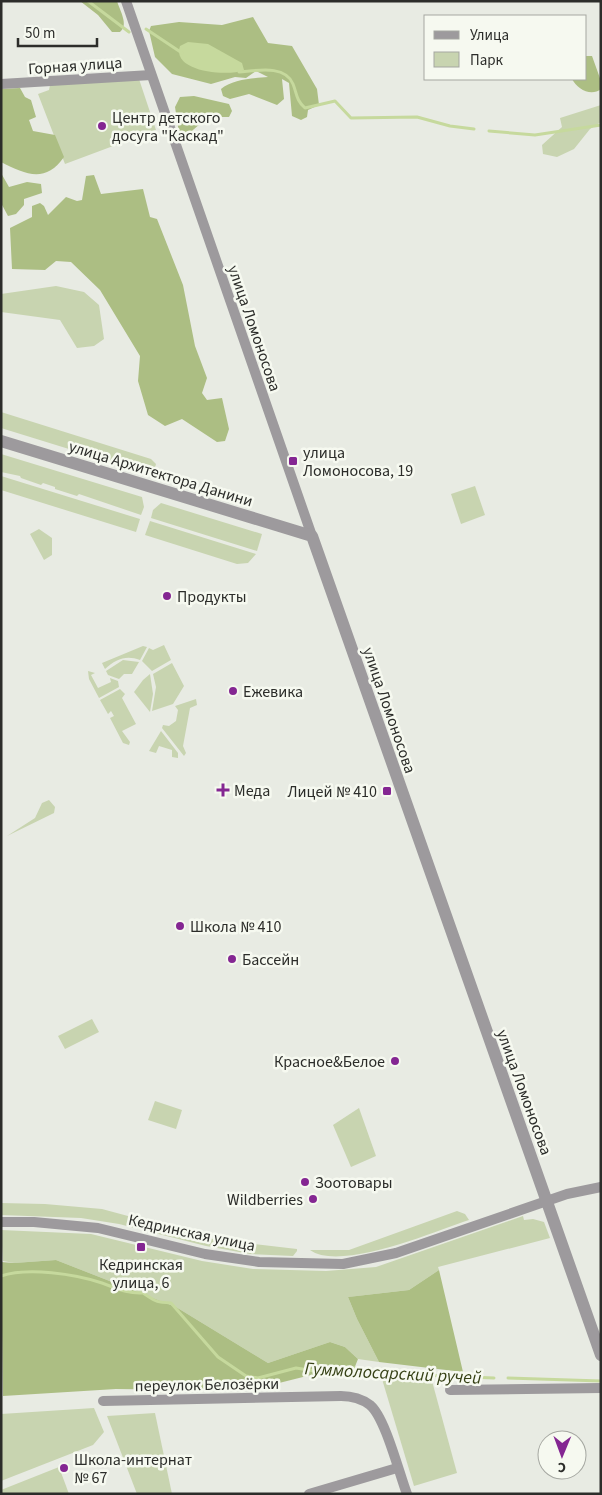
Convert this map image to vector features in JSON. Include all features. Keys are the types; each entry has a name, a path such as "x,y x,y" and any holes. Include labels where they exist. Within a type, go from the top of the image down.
{"street":[{"name":"улица Ломоносова","path":"126,1 312,536 601,1355"},
{"name":"Горная улица","path":"1,84 151,75"},
{"name":"улица Архитектора Данини","path":"1,441 312,536"},
{"name":"Кедринская улица","path":"1,1222 34,1222 98,1228 205,1254 259,1262 343,1264 396,1253 547,1201 601,1188"},
{"path":"450,1390 601,1388"},
{"name":"переулок Белозёрки","path":"103,1401 341,1396 356,1398 370,1405 381,1420 397,1468"},
{"path":"309,1494 397,1468 407,1494"}],"green space":[{"name":"Центр детского досуга \"Каскад\"","path":"139,79 156,130 65,164 38,94 49,90 50,85"},
{"path":"601,105 601,122 590,129 574,149 557,157 543,154 542,145 562,127 560,118"},
{"path":"56,286 84,292 99,305 104,339 94,346 77,348 60,320 1,312 1,294"},
{"path":"1,412 151,459 156,464 153,475 1,428"},
{"path":"1,454 142,497 144,507 141,515 79,494 77,496 43,483 41,485 20,476 1,472"},
{"path":"1,476 140,519 136,532 1,490"},
{"path":"475,486 485,515 461,524 451,494"},
{"path":"161,503 262,534 257,551 151,518 153,510"},
{"path":"150,521 256,554 248,563 237,564 145,535"},
{"path":"39,529 52,538 52,555 44,560 30,534"},
{"path":"164,645 171,660 152,671 142,661 149,648 153,650"},
{"path":"143,646 147,647 140,660 121,659 105,669 102,663"},
{"path":"123,660 139,662 132,674 124,674 119,679 108,675 106,671"},
{"path":"172,663 184,686 173,704 152,711 156,687 153,674"},
{"path":"88,671 95,673 91,675 98,688 111,682 110,678 118,681 119,687 99,698 89,679"},
{"path":"150,674 153,694 150,712 134,692"},
{"path":"120,689 125,694 122,698 136,724 122,731 130,742 129,745 123,743 110,718 114,716 111,711 108,714 100,700"},
{"path":"196,699 197,705 190,708 183,746 186,753 184,756 162,728 163,725 169,726 176,721 178,710 175,706"},
{"path":"161,731 178,753 178,758 172,757 172,750 159,746 156,753 149,751"},
{"path":"49,800 55,807 54,813 7,836 35,818 42,803"},
{"path":"92,1019 99,1032 65,1049 58,1036"},
{"path":"155,1101 182,1110 176,1129 148,1120"},
{"path":"359,1108 376,1156 351,1167 333,1125"},
{"path":"1,1203 45,1204 102,1209 213,1239 297,1249 297,1251 293,1256 250,1254 206,1246 119,1224 81,1218 1,1215"},
{"path":"457,1211 465,1214 469,1220 388,1247 343,1256 324,1255 310,1250 349,1250"},
{"path":"523,1216 524,1220 533,1219 544,1222 550,1238 438,1267 439,1270 409,1290 348,1297 379,1362 358,1359 345,1347 330,1342 268,1363 176,1307 56,1260 14,1263 3,1261 1,1230 91,1234 202,1261 253,1269 326,1271 376,1267"},
{"path":"389,1375 432,1381 457,1473 414,1486 382,1379"},
{"path":"94,1408 104,1432 93,1445 1,1481 1,1414"},
{"path":"155,1413 172,1494 137,1494 107,1416"},
{"path":"59,1467 69,1494 1,1494 1,1490"}],"shaded area":[{"path":"80,1 117,1 124,22 123,29 120,32 112,32 98,15"},
{"path":"253,17 268,43 292,46 317,89 319,105 308,110 307,117 301,120 292,116 289,83 282,79 284,99 277,105 249,94 230,99 223,96 221,89 231,83 268,77 256,71 246,78 235,77 211,84 172,74 155,57 149,31 151,26 179,22 222,25"},
{"path":"188,42 208,44 242,63 244,70 226,73 192,67 184,62 180,55 180,46"},
{"path":"587,56 592,56 601,81 601,89 589,92 581,89 572,80 587,80"},
{"path":"20,88 25,97 31,100 36,117 29,120 33,131 55,135 64,157 50,171 35,174 27,173 1,162 1,89"},
{"path":"194,96 229,104 232,111 229,117 208,117 186,136 179,133 175,107 180,97"},
{"path":"1,173 9,187 27,182 41,184 42,193 24,199 24,205 16,214 8,216 1,203"},
{"path":"94,175 101,194 143,189 150,217 157,219 183,285 195,346 207,378 202,393 207,400 222,398 229,429 225,441 217,442 182,419 165,426 148,415 138,381 140,356 100,290 71,262 56,261 45,270 12,269 10,228 32,217 32,206 40,203 44,206 48,215 66,197 77,201 82,200 86,176"},
{"path":"56,1260 176,1307 268,1363 330,1342 345,1347 358,1359 352,1374 311,1375 275,1384 190,1390 116,1389 3,1396 1,1262"},
{"path":"439,1270 463,1372 379,1362 348,1297 409,1290"}],"waterway":[{"path":"88,1 129,32"},
{"path":"146,29 182,53"},
{"path":"239,72 269,70 283,74 293,84 298,100 305,108 335,101 351,118 417,117 450,126 474,129"},
{"path":"489,131 535,135 601,125"},
{"name":"Гуммолосарский ручей","path":"1,1276 24,1272 65,1274 127,1292 143,1293 155,1301 171,1303 218,1357 246,1376 258,1378 296,1368 315,1371 345,1367 421,1375 494,1378"},
{"name":"Гуммолосарский ручей","path":"508,1378 601,1381"}],"place":[{"name":"Центр детского досуга \"Каскад\"","path":"102,126"},
{"name":"улица Ломоносова, 19","path":"293,461"},
{"name":"Продукты","path":"167,596"},
{"name":"Ежевика","path":"233,691"},
{"name":"Меда","path":"223,790"},
{"name":"Лицей № 410","path":"387,791"},
{"name":"Школа № 410","path":"180,926"},
{"name":"Бассейн","path":"232,959"},
{"name":"Красное&Белое","path":"395,1061"},
{"name":"Зоотовары","path":"305,1182"},
{"name":"Wildberries","path":"313,1199"},
{"name":"Кедринская улица, 6","path":"141,1247"},
{"name":"Школа-интернат № 67","path":"64,1468"}]}
